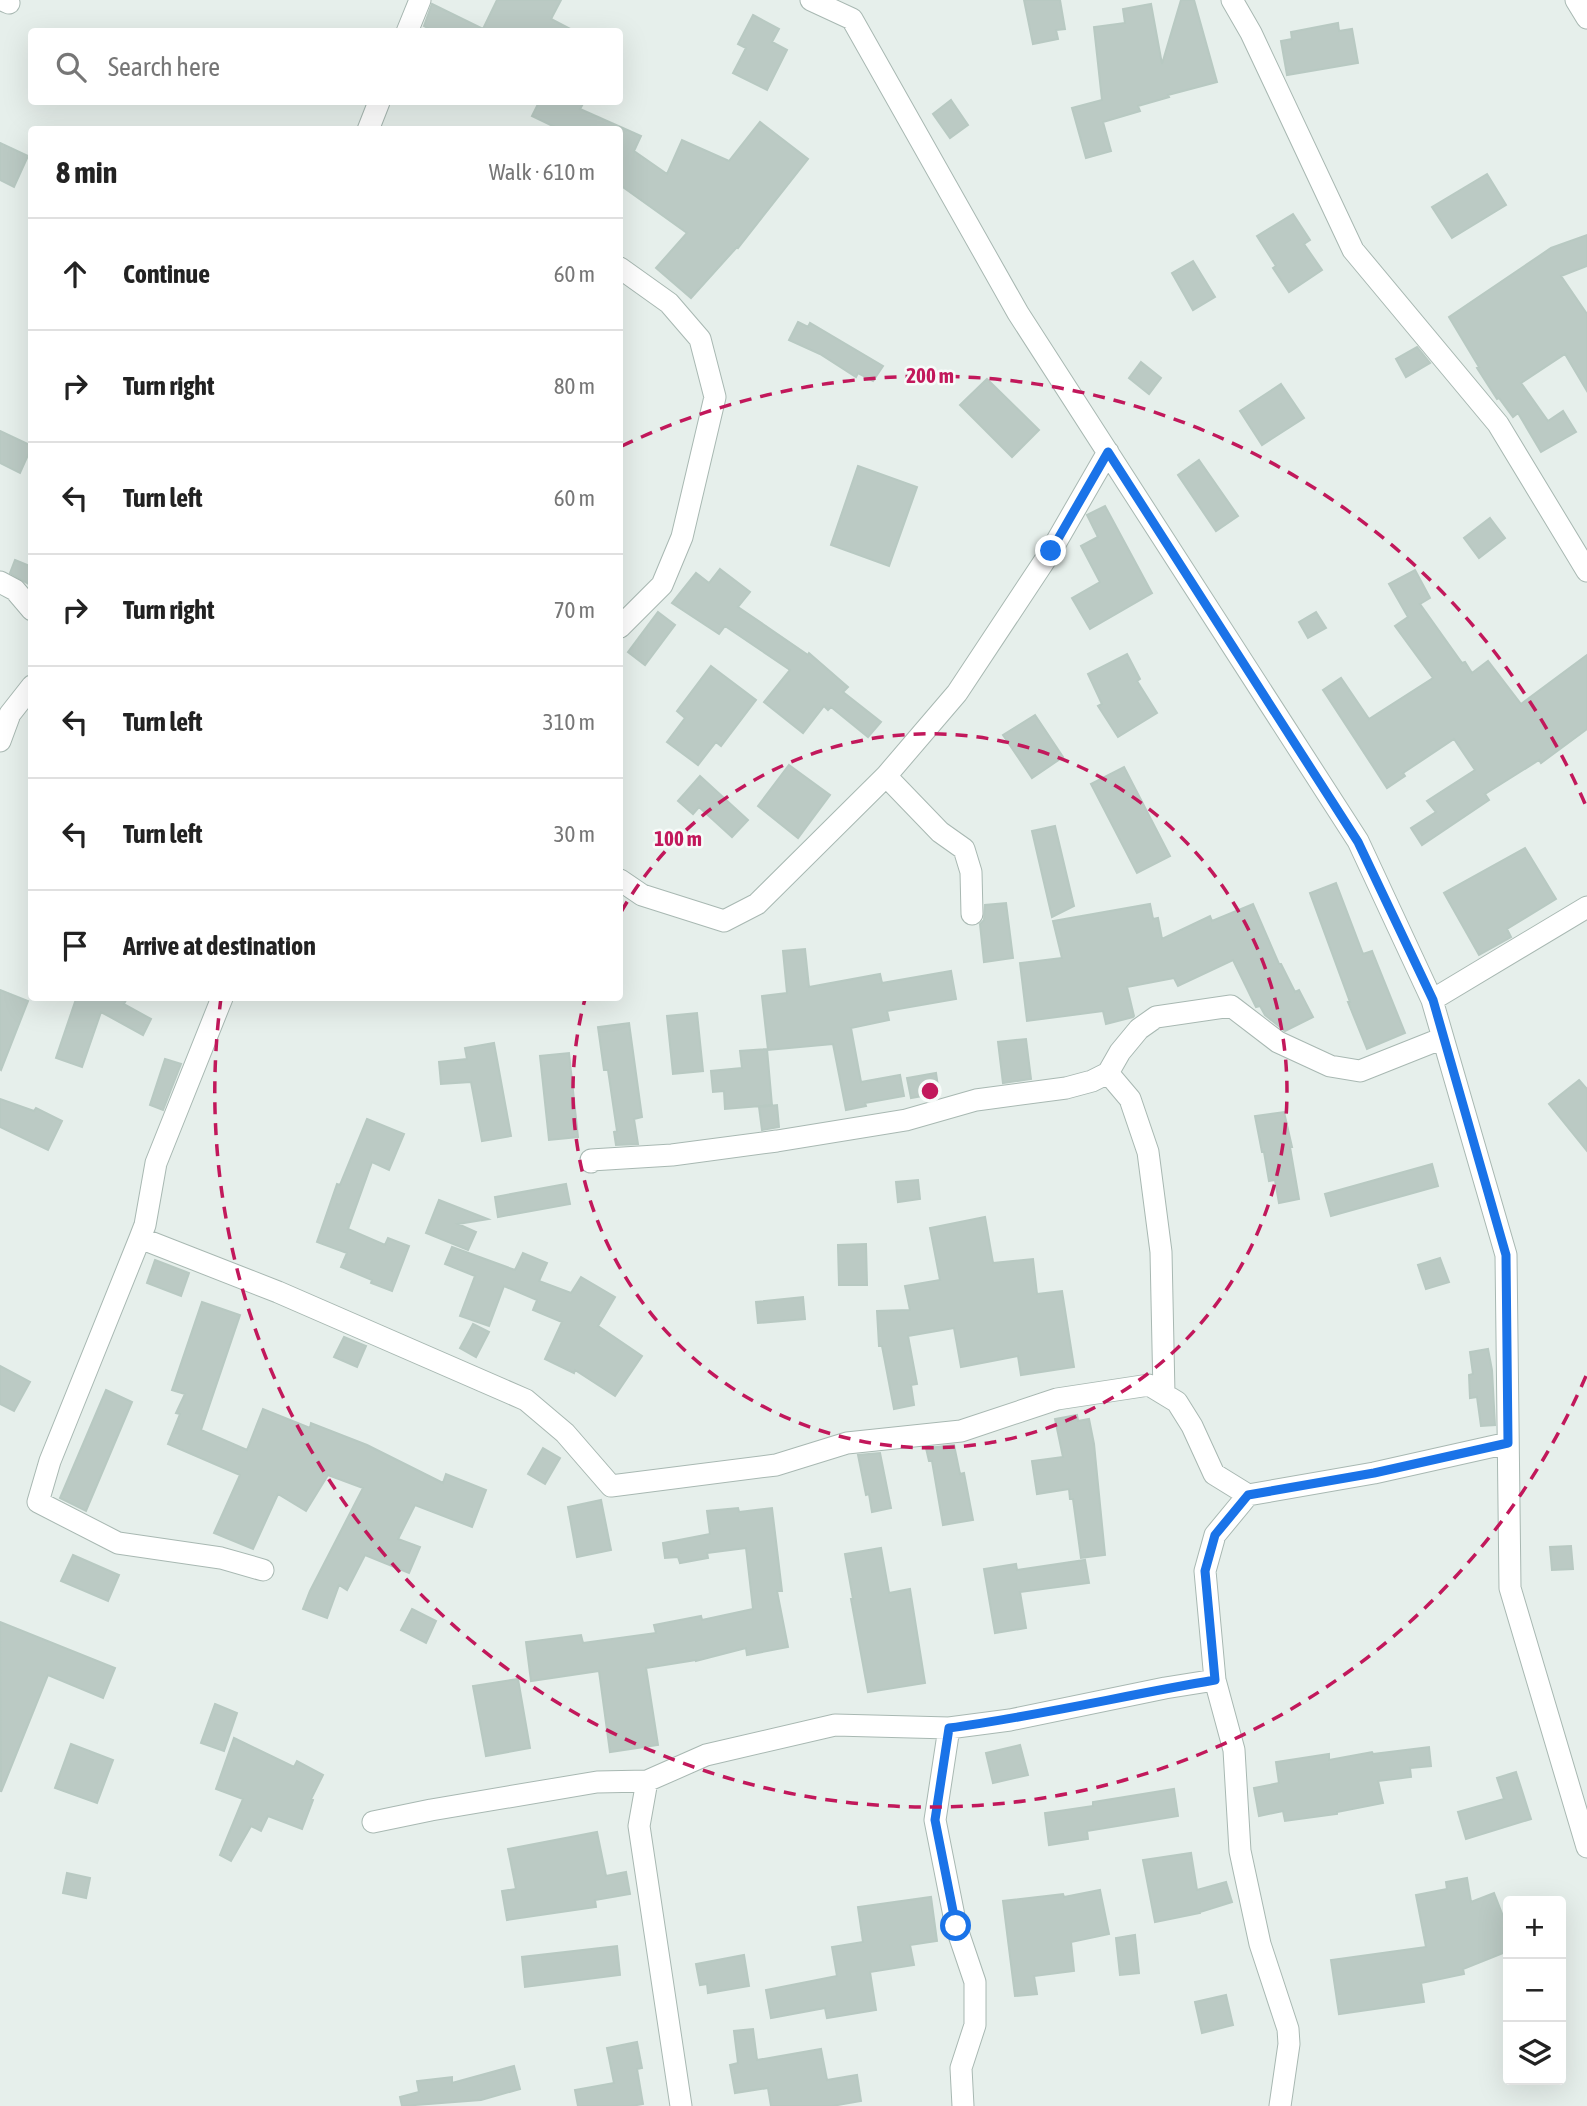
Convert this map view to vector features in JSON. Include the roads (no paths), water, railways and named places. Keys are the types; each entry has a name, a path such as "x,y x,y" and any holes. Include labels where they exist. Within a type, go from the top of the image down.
{"street":[{"path":"409,28 420,0"},
{"path":"811,0 854,9 1018,313 1358,842 1433,1000 1506,1255 1510,1588 1587,1847"},
{"path":"1231,0 1251,33 1353,250 1498,424 1587,571"},
{"path":"1576,0 1587,19"},
{"path":"370,126 378,105"},
{"path":"623,270 669,303 700,339 715,397 682,537 662,585 623,624"},
{"path":"623,882 642,895 724,921 757,904 886,776 957,693 1051,551 1108,452"},
{"path":"0,582 15,590 28,605"},
{"path":"0,741 10,714 28,691"},
{"path":"886,776 940,832 964,849 971,872 972,914"},
{"path":"1433,1000 1587,907"},
{"path":"221,1001 156,1163 145,1225 50,1461 38,1502 118,1543 221,1558 264,1570"},
{"path":"592,1162 591,1160 671,1155 906,1120 976,1100 1066,1088 1093,1081 1108,1073 1120,1052 1139,1029 1156,1017 1231,1006 1278,1042 1330,1066 1360,1071 1443,1038"},
{"path":"1108,1073 1130,1099 1148,1152 1161,1252 1164,1394"},
{"path":"140,1238 278,1292 526,1400 565,1433 611,1486 776,1465 847,1443 961,1431 1057,1399 1149,1385 1177,1402 1192,1426 1214,1474 1248,1495"},
{"path":"1280,2106 1289,2044 1288,2029 1260,1944 1240,1852 1234,1750 1215,1680 1205,1571 1215,1535 1248,1495 1374,1473 1508,1443"},
{"path":"373,1822 597,1782 647,1781 706,1755 835,1725 949,1728 1010,1720 1215,1680"},
{"path":"949,1728 935,1820 956,1926 975,1982 975,2025 961,2068 963,2106"},
{"path":"647,1781 639,1826 681,2106"}]}
